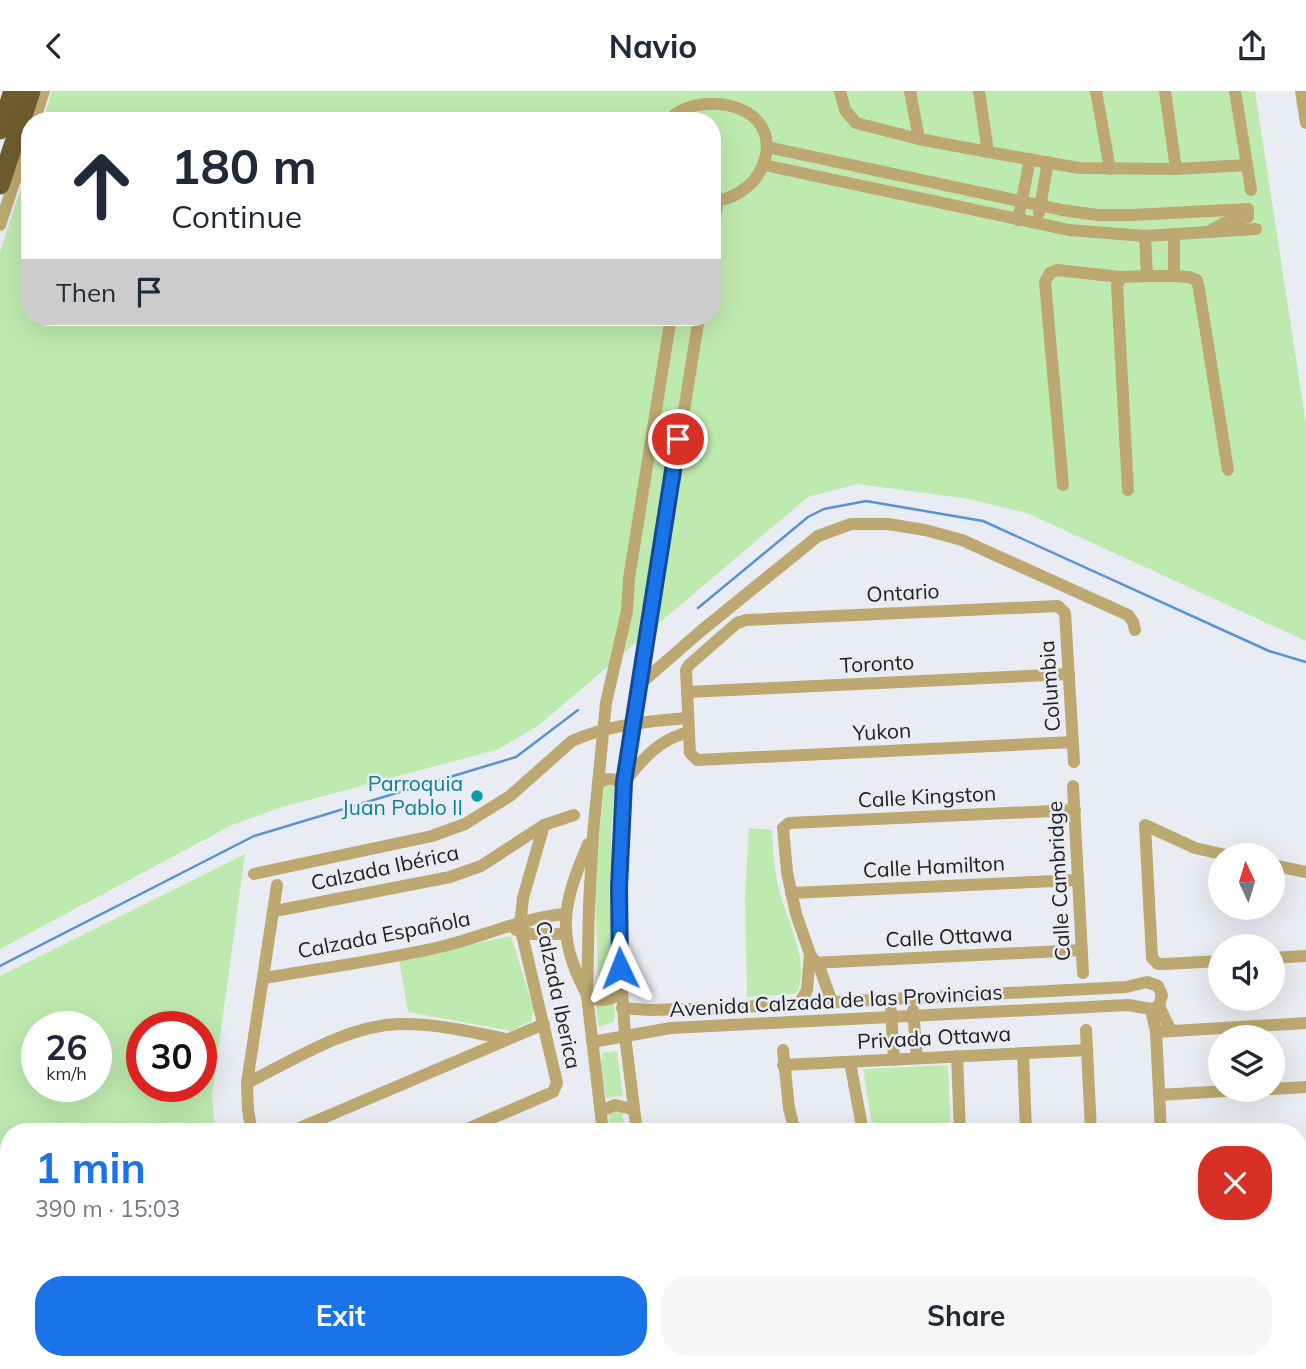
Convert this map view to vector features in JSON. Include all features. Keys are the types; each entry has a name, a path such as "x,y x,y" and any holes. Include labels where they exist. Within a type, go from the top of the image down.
{"highway":[{"path":"0,130 13,91"},
{"path":"24,112 31,91"},
{"path":"0,185 21,121"}],"street":[{"path":"37,112 44,91"},
{"path":"840,91 845,110 856,123 919,139 988,152 1079,168 1176,169 1247,165"},
{"path":"910,91 919,139"},
{"path":"979,91 988,152"},
{"path":"1096,91 1110,169"},
{"path":"1165,91 1176,169"},
{"path":"1236,91 1251,190"},
{"path":"1301,91 1306,123"},
{"path":"673,112 695,94 730,96 750,107 762,125 767,147 764,165 754,182 737,195 721,199"},
{"path":"767,147 1040,206 1097,215 1248,209 1249,215 1245,218 1224,223 1210,231"},
{"path":"1018,220 1030,159"},
{"path":"0,225 21,161"},
{"path":"1036,224 1048,162"},
{"path":"764,165 1069,230 1145,236 1256,229"},
{"path":"1174,235 1174,276"},
{"path":"1145,236 1147,276"},
{"path":"1063,485 1045,282 1049,273 1057,270 1120,277 1174,276 1197,280 1228,470"},
{"path":"1120,277 1116,286 1128,490"},
{"path":"602,1123 587,996 593,834 608,691 627,611 629,577 670,326"},
{"path":"634,1123 622,1008 619,887 624,783 697,326"},
{"path":"652,434 678,439"},
{"path":"640,684 817,536 851,524 888,524 962,540 1128,615 1135,630"},
{"name":"Ontario","path":"687,692 686,670 689,665 737,623 746,620 1055,606 1062,608"},
{"name":"Columbia","path":"1062,608 1065,613 1074,762"},
{"path":"627,611 650,615"},
{"name":"Toronto","path":"687,692 1069,674"},
{"path":"687,692 688,725"},
{"path":"254,874 432,836 465,824 510,796 572,741 603,730 633,725 688,725"},
{"path":"624,783 656,747 688,725"},
{"name":"Yukon","path":"688,725 690,753 694,759 1073,742"},
{"path":"598,784 612,778 624,783"},
{"name":"Calle Cambridge","path":"1073,786 1083,973"},
{"name":"Calle Kingston","path":"791,894 783,828 789,823 1074,810"},
{"name":"Calzada Ibérica","path":"275,911 450,877 481,866 544,825 574,815"},
{"name":"Calzada Iberica","path":"481,1123 553,1092 556,1083 544,1024 517,927 544,825"},
{"path":"1161,1123 1155,1007 1162,995 1152,984 1155,961 1145,825 1195,848 1208,851"},
{"path":"587,996 575,971 565,935 565,914 574,879 593,834"},
{"path":"1285,867 1306,871"},
{"name":"Calle Hamilton","path":"791,894 1078,880"},
{"path":"250,1123 247,1083 277,885"},
{"path":"791,894 812,960 832,1002"},
{"path":"517,927 565,914"},
{"path":"517,927 565,935"},
{"name":"Calzada Española","path":"265,978 441,947 517,927"},
{"name":"Calle Ottawa","path":"812,960 1082,950"},
{"path":"1285,957 1306,956"},
{"path":"800,1004 807,990 812,960"},
{"path":"1155,961 1172,964 1208,962"},
{"path":"1152,984 1172,964"},
{"name":"Avenida Calzada de las Provincias","path":"622,1008 682,1010 1126,988 1152,984"},
{"path":"587,996 605,1000 614,999 622,993"},
{"path":"912,998 917,1058"},
{"path":"890,999 894,1060"},
{"name":"Avenida Calzada de las Provincias","path":"592,1042 671,1028 1128,1005 1155,1007"},
{"path":"1155,1007 1171,1031"},
{"path":"1156,1031 1306,1023"},
{"path":"247,1083 341,1038 368,1029 398,1024 441,1026 506,1039"},
{"path":"311,1123 544,1024"},
{"path":"1086,1030 1091,1123"},
{"name":"Privada Ottawa","path":"783,1065 1087,1049"},
{"path":"783,1050 783,1065 793,1123"},
{"path":"1023,1053 1026,1123"},
{"path":"957,1056 960,1123"},
{"path":"850,1062 861,1123"},
{"path":"1285,1088 1306,1087"},
{"path":"1159,1095 1208,1092"},
{"path":"601,1111 615,1105 632,1108"}],"green space":[{"path":"52,91 1255,91 1306,424 1306,641 1027,513 969,499 857,484 808,497 539,725 499,749 279,808 232,825 0,949 0,252 21,188 21,326 721,326 721,112 46,112"},
{"path":"605,782 615,786 611,838 614,986 605,992 599,988 594,882"},
{"path":"749,828 772,830 777,883 800,957 800,983 796,994 747,997 745,896"},
{"path":"245,854 217,1059 217,1011 126,1011 126,1102 212,1102 214,1123 0,1123 0,976"},
{"path":"511,936 534,1010 531,1021 511,1031 408,1012 399,960"},
{"path":"614,999 613,1022 600,1027 596,1000"},
{"path":"617,1051 623,1096 606,1098 602,1053"},
{"path":"948,1065 951,1123 872,1123 863,1069"},
{"path":"608,1110 622,1112 624,1123 610,1123"}],"waterway":[{"path":"698,608 808,517 824,509 866,501 983,521 1269,651 1306,662"},
{"path":"0,966 254,836 516,757 578,710"}],"place":[{"name":"Parroquia Juan Pablo II","path":"477,796"}],"route":[{"path":"620,968 619,887 624,782 678,439"}]}
